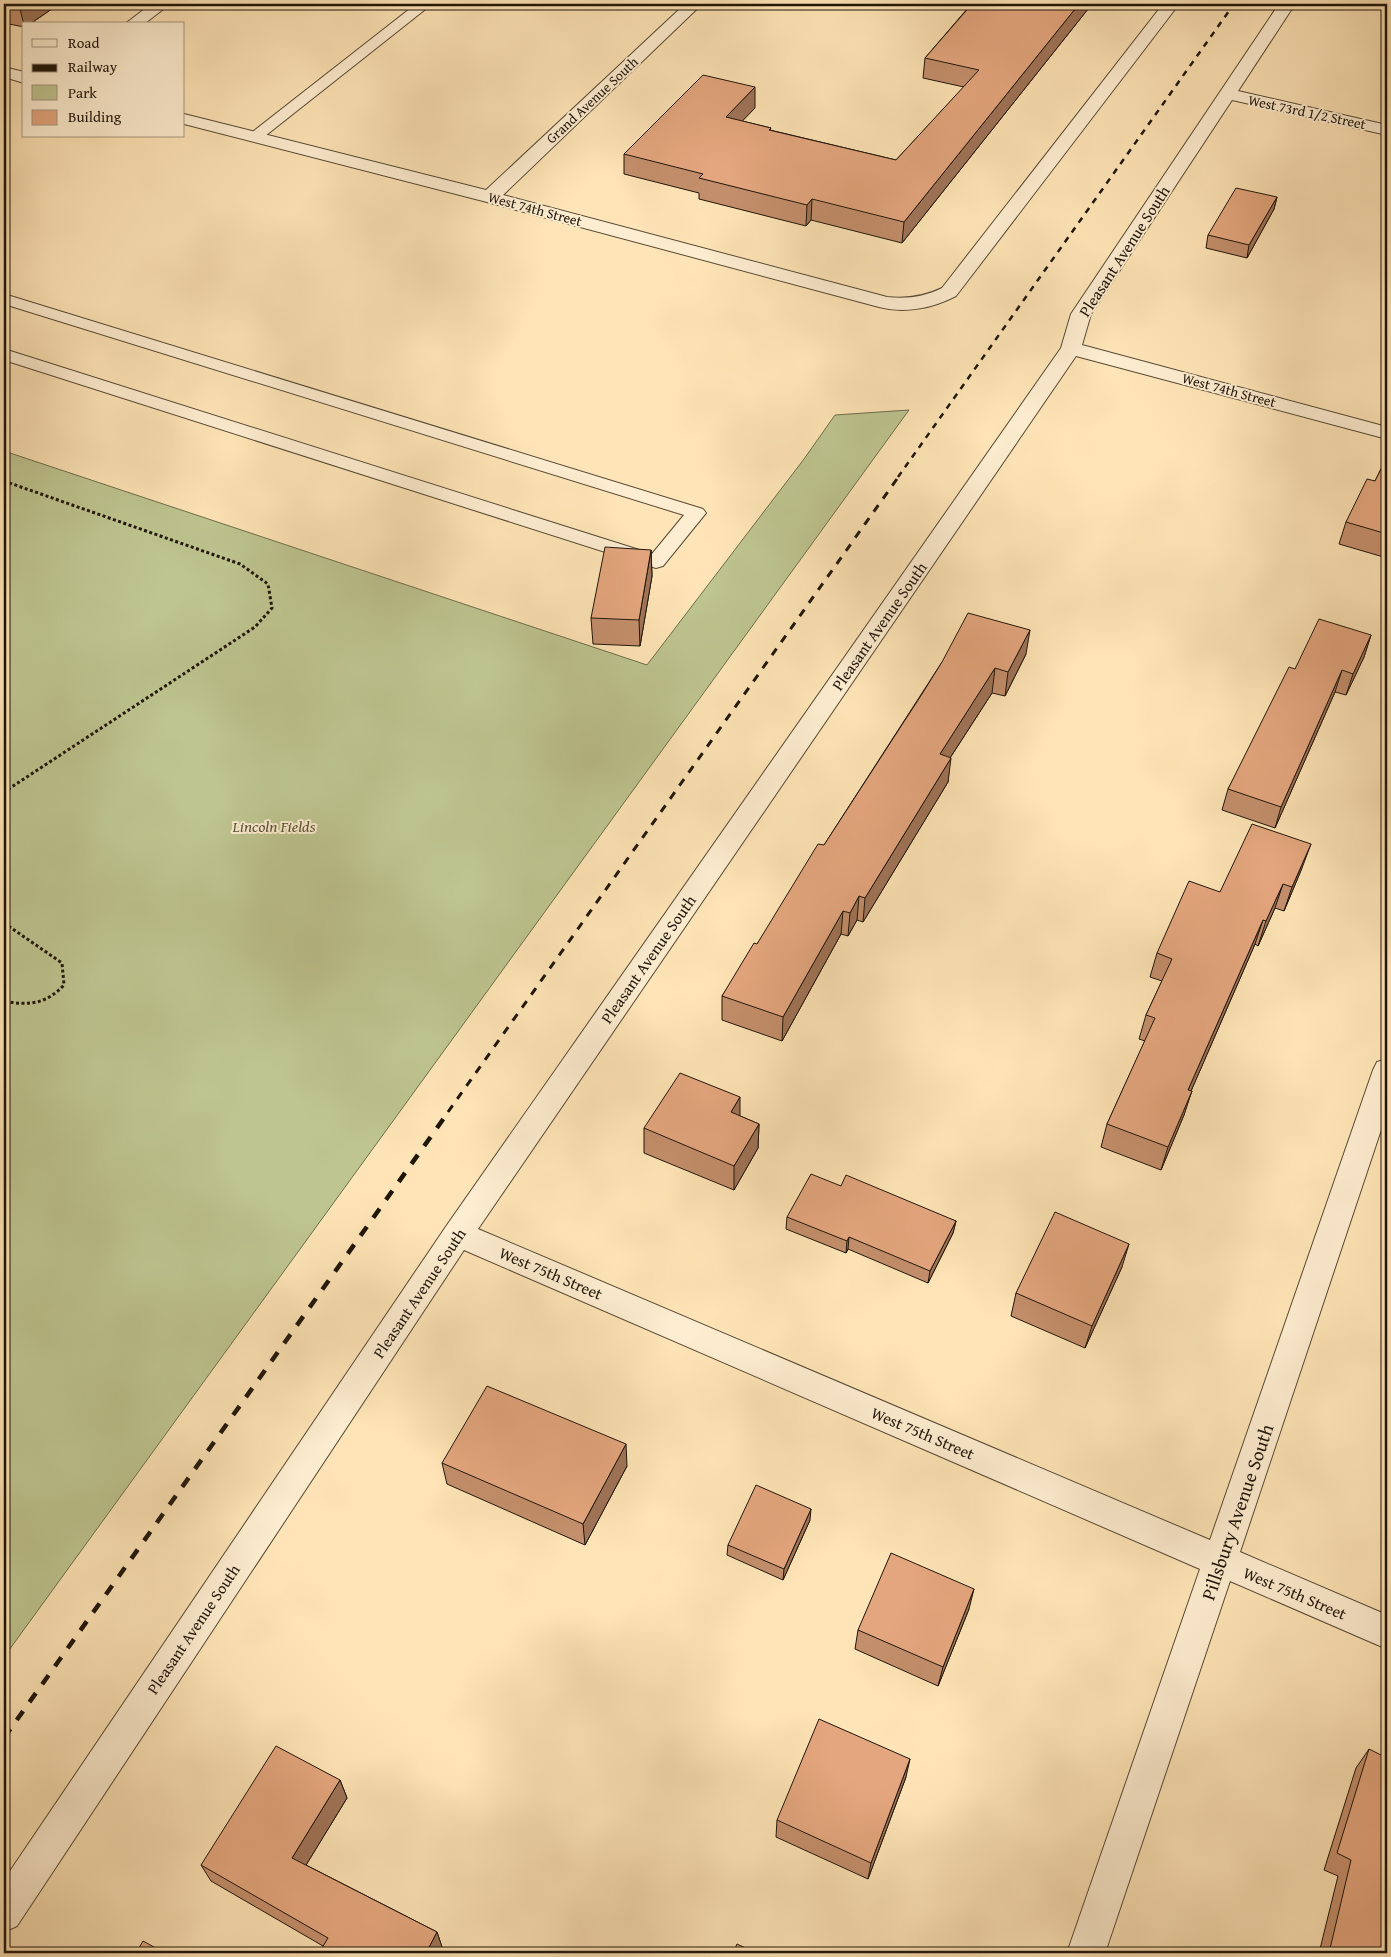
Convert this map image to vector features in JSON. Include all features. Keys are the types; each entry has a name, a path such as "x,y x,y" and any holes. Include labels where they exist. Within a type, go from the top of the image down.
{"street":[{"path":"136,22 162,4"},
{"name":"Grand Avenue South","path":"490,197 694,4"},
{"name":"West 74th Street","path":"185,119 490,197 886,303 902,304 930,301 949,292 1171,4"},
{"name":"Pleasant Avenue South","path":"4,1913 458,1234 1071,348 1081,314 1287,4"},
{"path":"4,72 22,77"},
{"name":"West 73rd 1/2 Street","path":"1227,94 1387,130"},
{"name":"West 74th Street","path":"1071,348 1387,433"},
{"name":"Pillsbury Avenue South","path":"1086,1953 1387,1070"},
{"name":"West 75th Street","path":"458,1234 1387,1632"}],"lane":[{"path":"255,137 425,4"},
{"path":"4,299 696,513 656,562 4,354"}],"path":[{"path":"4,481 240,564 268,584 272,608 255,628 4,792"},
{"path":"4,923 62,963 64,985 53,998 25,1006 4,1001"}],"green space":[{"name":"Lincoln Fields","path":"909,410 4,1657 4,451 647,665 804,459 835,415"}],"building":[{"path":"972,4 1079,4 904,222 812,199 807,205 699,178 703,174 624,154 703,75 755,87 726,117 771,128 769,130 896,160 979,70 925,58"},
{"path":"1236,188 1277,197 1249,245 1208,235"},
{"path":"1387,457 1387,534 1346,522 1367,479 1375,481"},
{"path":"605,547 651,550 639,620 591,618"},
{"path":"968,613 1030,630 1008,672 995,668 940,754 951,758 865,898 859,896 850,913 843,911 783,1017 722,996 754,943 757,944 818,844 824,845 922,694 942,662"},
{"path":"1319,619 1371,635 1353,674 1342,670 1281,807 1228,789 1289,667 1295,669"},
{"path":"1252,824 1311,844 1292,887 1283,884 1266,921 1263,920 1188,1090 1192,1091 1168,1147 1107,1124 1155,1018 1146,1015 1172,959 1157,953 1189,881 1220,892"},
{"path":"680,1073 740,1097 731,1112 759,1124 734,1166 644,1128"},
{"path":"811,1174 841,1186 846,1175 956,1221 930,1271 849,1237 847,1241 787,1217"},
{"path":"1055,1212 1129,1244 1092,1326 1016,1293"},
{"path":"487,1386 626,1444 583,1524 442,1463"},
{"path":"756,1485 811,1509 784,1569 728,1545"},
{"path":"891,1553 974,1589 943,1667 858,1630"},
{"path":"819,1719 910,1759 871,1863 777,1820"},
{"path":"276,1746 340,1780 292,1858 437,1932 426,1953 319,1953 328,1938 201,1865"},
{"path":"1369,1749 1387,1758 1387,1953 1329,1953 1351,1860 1337,1853"},
{"path":"143,1941 165,1953 136,1953"},
{"path":"737,1944 756,1953 733,1953"}],"railway":[{"path":"898,477 1234,4"},
{"path":"448,1112 899,476"},
{"path":"4,1738 449,1111"}]}
